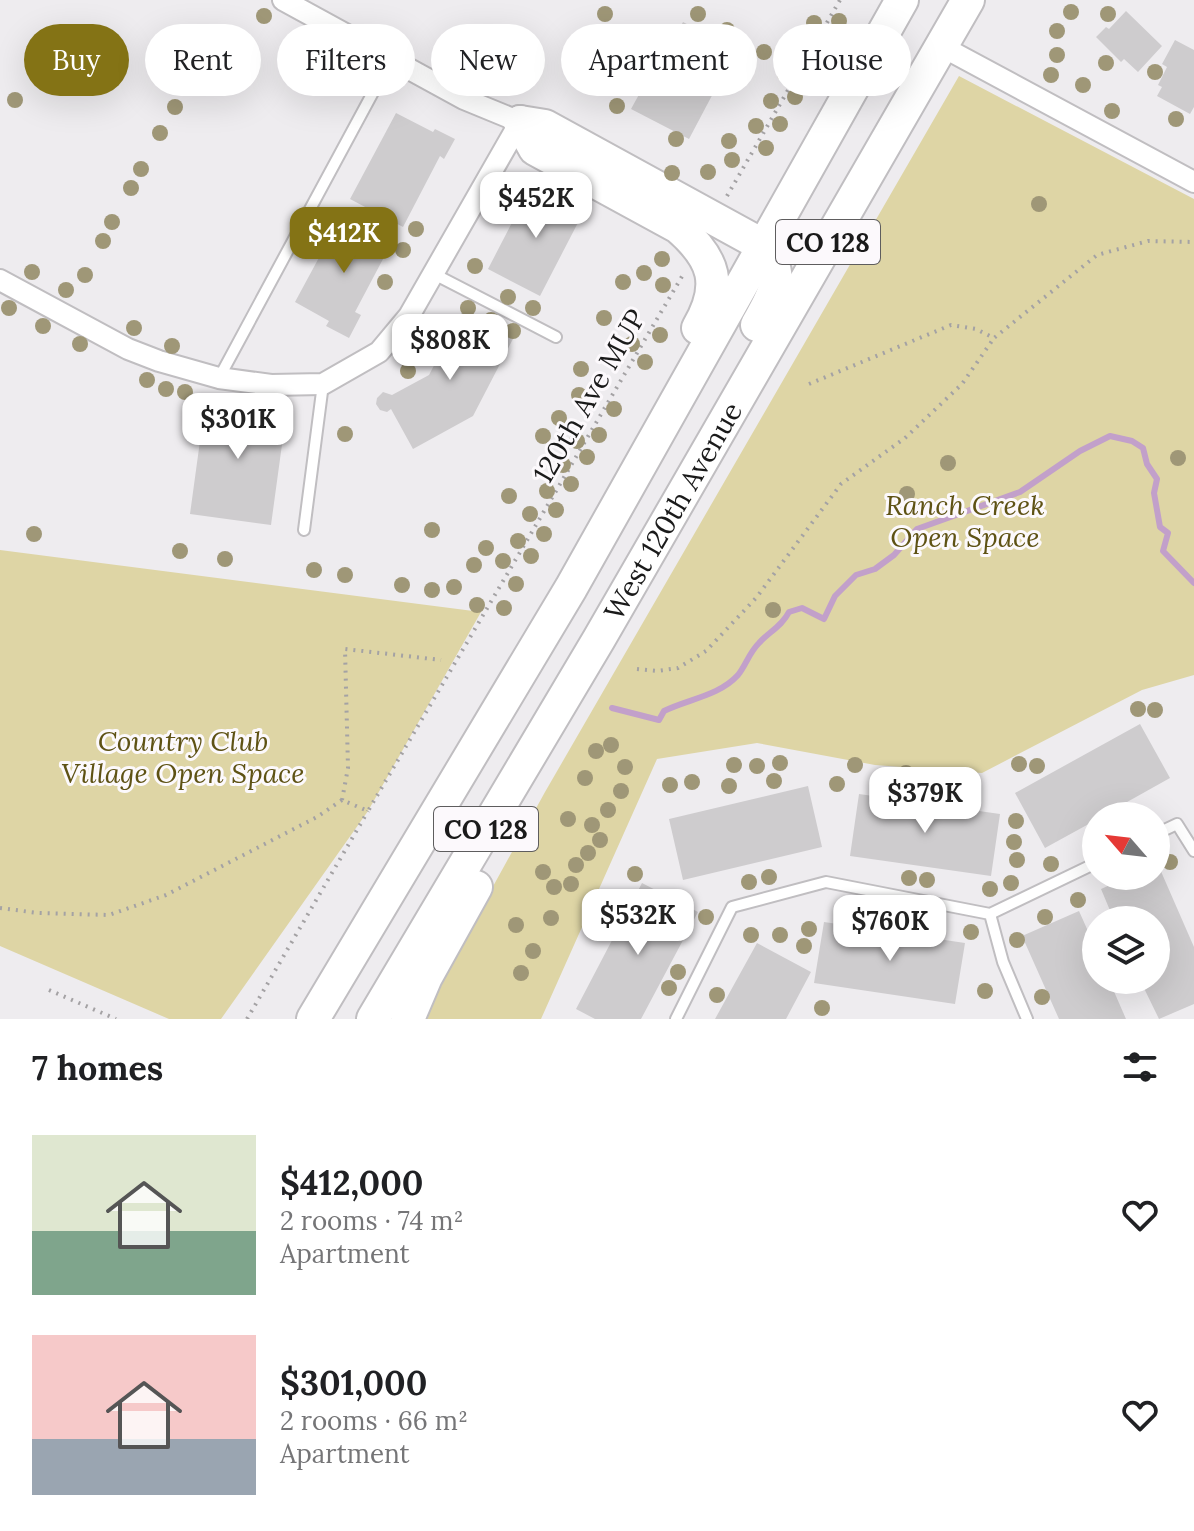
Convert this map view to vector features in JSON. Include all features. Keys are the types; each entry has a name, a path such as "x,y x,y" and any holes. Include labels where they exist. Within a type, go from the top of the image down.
{"main road":[{"name":"West 120th Avenue","path":"313,1019 571,588 902,0"},
{"name":"West 120th Avenue","path":"373,1019 599,639 968,0"},
{"path":"520,122 545,126 764,246 776,270 774,294 676,464 645,558"},
{"path":"520,122 535,149 678,227 699,249 712,277 714,293 710,306 595,508 571,588"},
{"path":"408,1019 426,977 553,747 599,639"},
{"path":"289,1019 348,961"}],"street":[{"path":"283,0 327,24"},
{"path":"941,46 1194,182"},
{"path":"0,280 128,349 159,361 219,378 271,385 323,384 379,352 409,316 520,122 464,99 415,72"}],"lane":[{"path":"219,378 371,96"},
{"path":"434,274 556,337"},
{"path":"304,530 323,384"},
{"path":"1170,827 1177,824 1194,851"},
{"path":"676,1019 732,907 826,882 990,914 1082,870"},
{"path":"990,914 1003,962 1027,1019"}],"path":[{"path":"715,218 840,0"},
{"path":"637,669 657,671 678,668 706,651 756,598 841,484 905,438 962,384 994,338 1097,255 1148,241 1194,242"},
{"name":"120th Ave MUP","path":"247,1019 699,249"},
{"path":"809,384 951,325 976,329 994,338"},
{"path":"0,908 38,913 109,915 166,895 317,817 342,800 348,768 345,649 441,660"},
{"path":"342,800 368,811"},
{"path":"49,990 116,1019"}],"green space":[{"name":"Ranch Creek Open Space","path":"959,76 1194,199 1194,675 1142,690 982,773 875,765 757,743 657,759 541,1019 420,1019 545,792"},
{"name":"Country Club Village Open Space","path":"0,550 481,612 368,811 221,1019 169,1019 0,946"}],"building":[{"path":"1126,11 1162,46 1138,72 1124,59 1121,62 1096,37 1106,27 1109,29"},
{"path":"1175,40 1194,50 1194,107 1190,114 1157,96 1162,87 1158,85 1167,67 1162,64"},
{"path":"638,96 712,96 689,139 631,109"},
{"path":"396,113 433,132 435,129 455,139 444,159 440,156 403,227 350,199"},
{"path":"532,184 584,211 540,296 488,269"},
{"path":"342,215 392,242 355,312 361,315 349,338 326,326 329,321 295,302"},
{"path":"463,310 514,337 473,416 413,449 391,409 387,412 380,410 376,404 377,398 383,392 392,395 429,375"},
{"path":"206,397 287,408 271,525 190,514"},
{"path":"1140,724 1170,778 1127,802 1082,802 1082,828 1045,848 1015,793"},
{"path":"808,786 822,847 683,880 669,819"},
{"path":"859,794 1000,814 991,876 850,856"},
{"path":"642,883 698,912 641,1019 595,1019 576,1009"},
{"path":"1101,890 1169,890 1194,947 1194,1004 1159,1019 1147,994 1170,994 1170,906 1108,906"},
{"path":"1079,911 1082,918 1082,994 1115,994 1126,1019 1059,1019 1022,936"},
{"path":"824,922 965,943 955,1004 814,983"},
{"path":"757,943 811,972 786,1019 715,1019"}],"waterway":[{"path":"612,708 659,720 664,711 722,688 738,675 756,647 789,612 802,608 824,619 835,596 856,575 875,569 894,555 917,529 1020,492 1080,451 1110,436 1132,441 1143,448 1147,464 1157,479 1154,493 1160,527 1168,533 1163,551 1194,583"}]}
